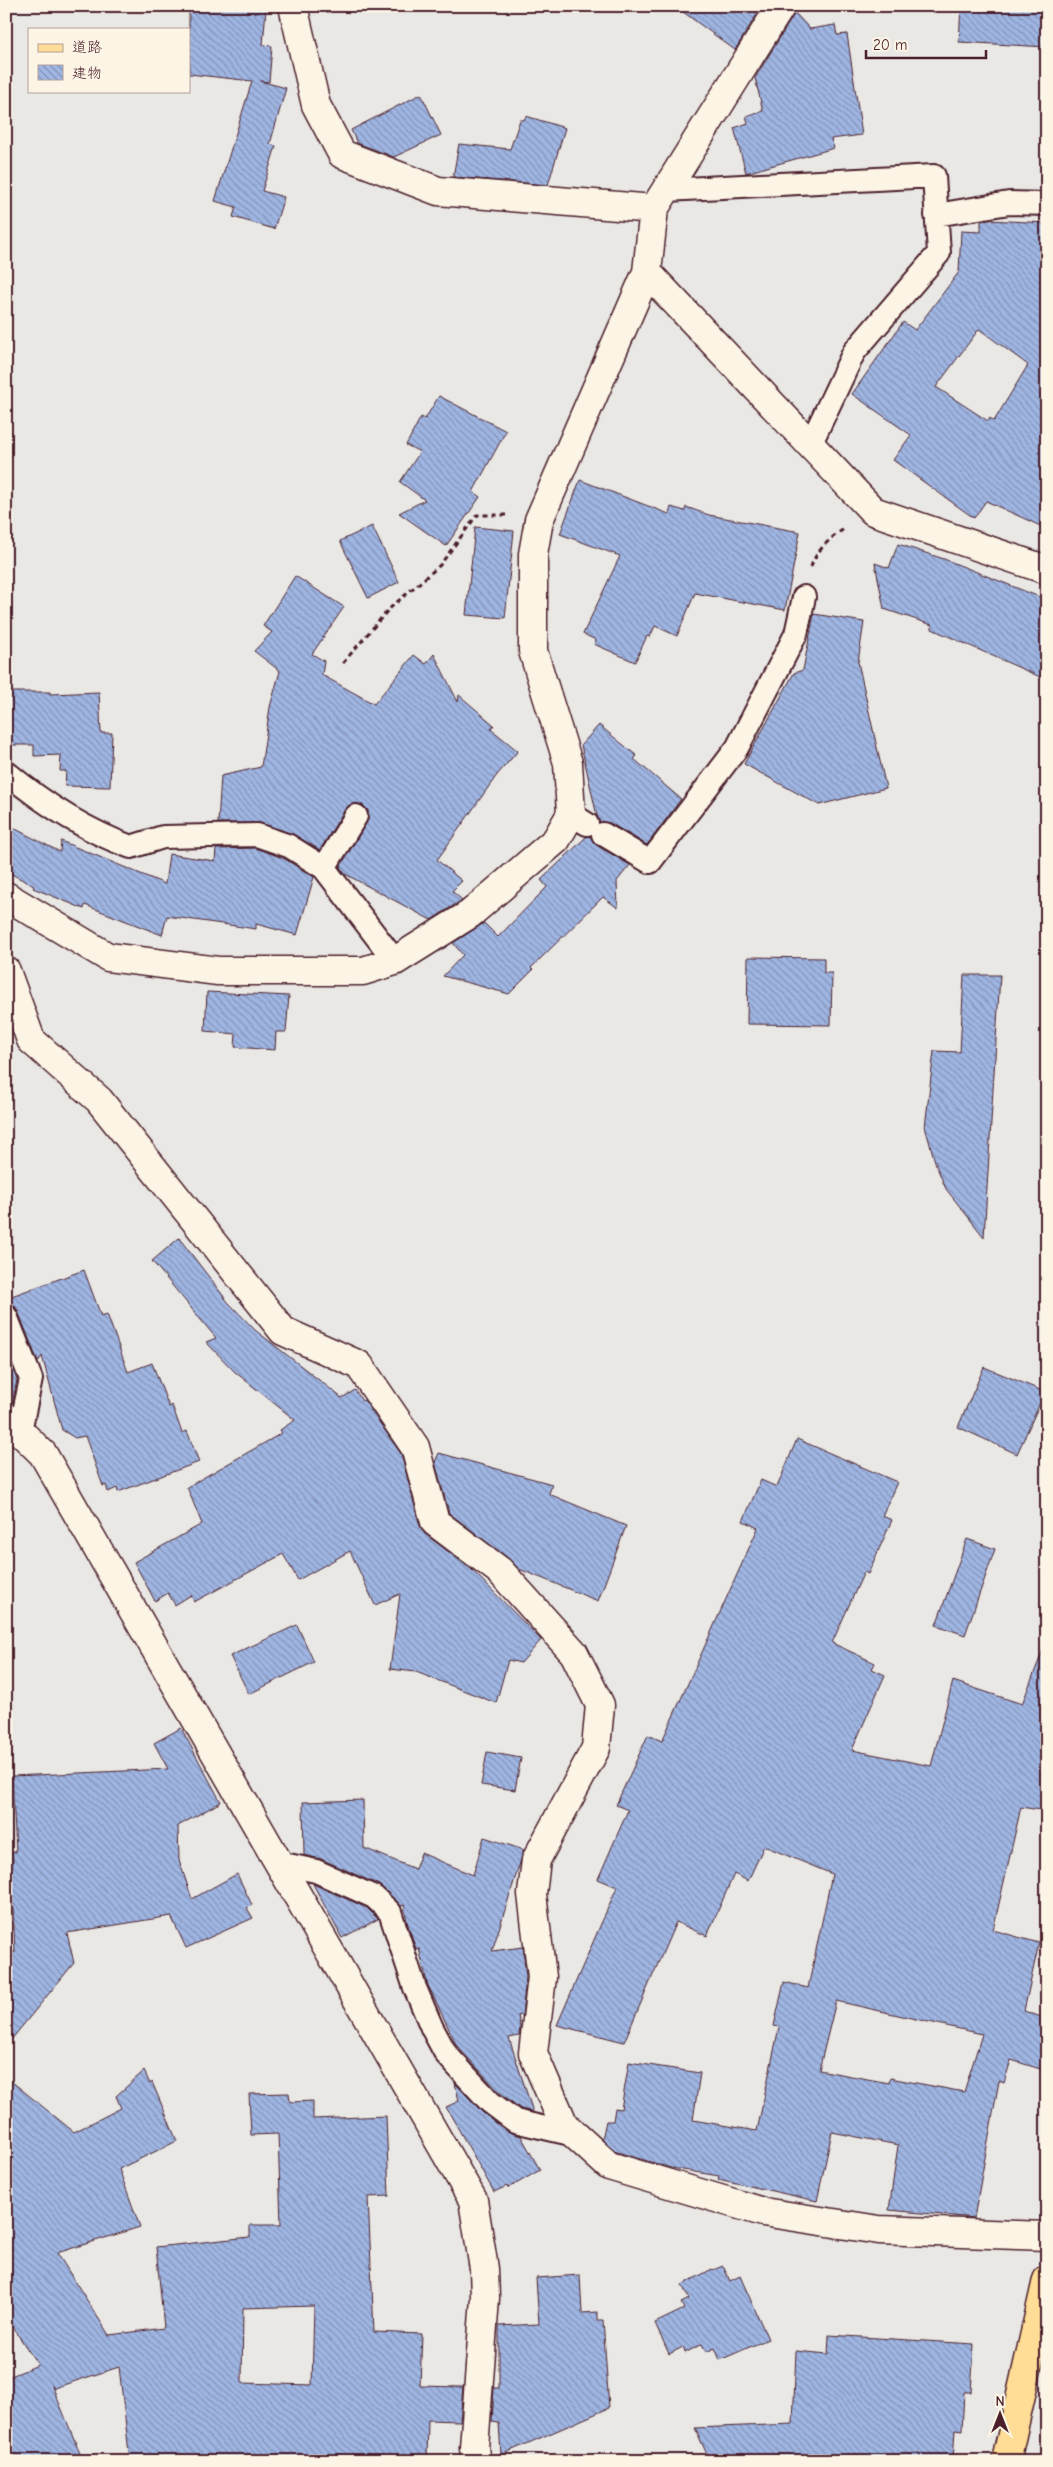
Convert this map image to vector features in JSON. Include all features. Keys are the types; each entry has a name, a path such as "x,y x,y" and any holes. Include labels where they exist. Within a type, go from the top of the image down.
{"main road":[{"path":"1006,2461 1045,2292"}],"street":[{"path":"293,6 316,105 342,154 438,191 660,200"},
{"path":"6,896 108,957 218,971 363,971 395,961 470,914 556,840 587,824 533,651 533,554 539,520 647,272 660,200 781,6"},
{"path":"647,272 873,511 1047,570"},
{"path":"6,971 31,1040 99,1100 283,1331 360,1365 415,1447 434,1522 500,1572 574,1653 600,1705 596,1748 536,1860 532,1894 542,1977 533,2053 564,2125 609,2166 763,2212 879,2230 1047,2236"},
{"path":"13,1424 43,1454 473,2200 484,2269 485,2298 474,2448 476,2461"}],"lane":[{"path":"660,200 934,176 939,253 854,352 810,445"},
{"path":"936,215 1009,204 1047,204"},
{"path":"587,824 650,862 737,748 796,634 804,597"},
{"path":"6,772 35,796 73,821 131,847 163,837 257,835 289,846 324,868 395,961"},
{"path":"324,868 356,816"},
{"path":"6,1316 31,1379 13,1424"},
{"path":"278,1863 316,1871 374,1897 390,1912 415,1988 432,2028 446,2054 490,2102 516,2121 575,2135"}],"path":[{"path":"804,597 813,561 832,536 873,511"},
{"path":"343,663 389,609 440,565 477,514"}],"building":[{"path":"223,6 266,9 263,45 272,46 269,82 260,81 286,88 270,144 276,146 262,191 284,197 274,229 233,217 236,207 215,201 252,81 190,74 189,7 223,9"},
{"path":"675,6 762,6 735,50"},
{"path":"961,6 1047,6 1047,47 959,42"},
{"path":"795,13 810,29 835,25 837,35 847,34 862,135 831,139 834,148 746,173 734,128 748,123 746,116 763,111 755,78"},
{"path":"421,94 441,135 394,157 357,143 351,130"},
{"path":"526,116 565,128 548,185 453,177 459,144 510,149 520,120 524,120"},
{"path":"981,221 1047,223 1047,529 986,501 974,518 893,460 911,435 852,394 903,322 915,330 959,272 961,231 981,232","holes":["979,329 1028,365 994,421 990,418 988,421 936,387"]},
{"path":"439,396 506,431 473,492 480,497 446,546 399,513 425,500 400,482 420,452 406,445 421,417 425,419"},
{"path":"580,480 669,514 671,507 685,511 686,507 709,515 800,532 785,610 695,593 677,636 655,626 650,637 647,636 635,662 594,644 596,640 583,634 620,556 560,534"},
{"path":"372,526 399,582 368,598 340,541"},
{"path":"475,527 514,531 505,618 466,615"},
{"path":"898,544 944,559 1047,600 1047,680 932,629 932,625 884,609 875,563 889,568"},
{"path":"295,576 344,607 312,654 324,661 322,675 374,704 414,655 426,664 434,654 458,702 459,695 494,725 491,729 518,751 497,775 437,860 462,881 452,891 462,900 431,920 345,874 340,867 367,822 368,810 362,805 356,803 345,809 320,850 293,834 261,823 218,823 221,776 261,767 270,707 280,671 254,651 272,632 263,626"},
{"path":"814,614 864,622 858,662 886,788 819,805 744,764 794,673 803,670"},
{"path":"6,692 50,692 50,694 99,692 101,733 112,733 110,787 65,786 66,771 60,771 61,755 34,756 34,745 8,745"},
{"path":"599,725 637,756 634,759 681,799 647,845 610,823 600,822 597,816 581,745"},
{"path":"6,824 60,852 61,841 165,884 169,854 215,861 216,849 255,848 283,858 314,877 297,935 256,924 256,929 167,916 162,935 85,905 84,909 33,888 34,886 6,871"},
{"path":"590,836 596,845 630,865 617,881 618,908 603,897 531,968 533,970 509,994 443,976 463,955 453,943 484,923 498,937 547,887 541,880 586,837"},
{"path":"748,957 824,958 824,973 832,973 831,1025 747,1024"},
{"path":"964,975 1000,975 984,1237 946,1189 936,1165 925,1127 934,1051 960,1052"},
{"path":"207,992 289,996 286,1032 276,1032 275,1050 235,1047 236,1034 205,1031"},
{"path":"179,1238 228,1302 255,1330 342,1398 355,1390 401,1454 420,1526 425,1534 471,1569 541,1640 521,1663 508,1660 496,1703 416,1672 390,1669 400,1594 375,1605 350,1551 298,1580 283,1554 194,1602 191,1595 175,1605 168,1593 155,1601 134,1562 202,1524 187,1487 282,1433 280,1430 295,1420 235,1372 206,1342 216,1338 152,1261"},
{"path":"84,1270 101,1316 107,1314 128,1372 152,1363 169,1407 172,1405 182,1433 187,1431 199,1462 118,1492 117,1488 108,1492 106,1485 103,1486 85,1436 75,1438 62,1430 42,1356 38,1362 18,1311 14,1305 6,1303 6,1298"},
{"path":"6,1352 17,1380 12,1404 6,1403"},
{"path":"984,1367 1045,1392 1017,1454 958,1427"},
{"path":"797,1439 897,1482 882,1516 892,1520 868,1574 864,1572 832,1643 875,1663 872,1669 885,1675 852,1750 931,1766 953,1681 1022,1704 1045,1645 1047,1646 1047,1811 1021,1807 993,1930 1039,1943 1024,2011 1047,2019 1047,2071 1011,2060 1004,2083 999,2081 974,2218 889,2210 898,2145 832,2132 817,2201 718,2179 719,2176 671,2168 617,2152 602,2139 606,2121 613,2121 615,2108 621,2109 629,2062 700,2073 693,2120 757,2131 779,2027 774,2026 784,1982 808,1988 832,1874 764,1846 748,1881 734,1874 707,1936 676,1922 624,2042 557,2025 617,1887 598,1879 628,1810 616,1805 648,1735 662,1741 758,1528 743,1521 761,1480 777,1487","holes":["836,2001 982,2034 964,2092 890,2078 889,2083 819,2070"]},
{"path":"439,1453 552,1484 549,1494 626,1526 598,1601 519,1569 509,1559 449,1513 435,1462"},
{"path":"967,1539 995,1549 965,1635 936,1625"},
{"path":"297,1625 314,1662 249,1694 230,1656"},
{"path":"181,1728 221,1802 178,1826 179,1860 192,1899 237,1874 252,1905 247,1908 253,1918 186,1948 171,1916 67,1933 74,1963 6,2046 6,1946 15,1953 11,1863 13,1863 12,1852 16,1852 12,1776 168,1769 154,1743"},
{"path":"487,1752 521,1758 515,1790 481,1785"},
{"path":"363,1800 364,1848 415,1869 421,1853 473,1875 484,1837 524,1850 492,1951 523,1947 526,1977 522,2016 518,2015 519,2036 509,2038 533,2112 521,2109 499,2092 457,2046 427,1983 419,1948 416,1949 407,1922 404,1905 401,1906 379,1885 321,1859 304,1855 303,1802"},
{"path":"313,1884 367,1908 378,1919 342,1938"},
{"path":"144,2071 150,2084 152,2082 177,2141 119,2169 140,2227 57,2253 109,2335 164,2328 156,2247 250,2237 250,2225 281,2225 278,2134 251,2135 249,2094 289,2093 290,2102 313,2101 313,2119 386,2116 389,2196 368,2197 374,2332 422,2334 420,2386 463,2387 460,2421 428,2420 427,2461 130,2461 119,2367 54,2388 51,2383 83,2461 6,2461 6,2378 38,2365 6,2317 6,2077 74,2132 121,2108 116,2096","holes":["314,2306 312,2385 242,2383 243,2308"]},
{"path":"455,2083 482,2112 507,2131 521,2136 540,2170 509,2188 507,2186 494,2192 446,2107 459,2101"},
{"path":"723,2266 730,2281 740,2276 768,2339 720,2360 715,2348 706,2352 702,2344 685,2353 683,2347 669,2354 655,2323 684,2309 681,2303 689,2299 682,2285 712,2269"},
{"path":"580,2275 582,2313 598,2312 598,2320 603,2320 609,2408 501,2455 499,2423 492,2422 494,2388 499,2388 499,2326 539,2324 536,2278"},
{"path":"829,2335 974,2344 971,2392 964,2392 962,2430 955,2429 953,2461 710,2461 695,2428 793,2424 796,2351 828,2354"}]}
